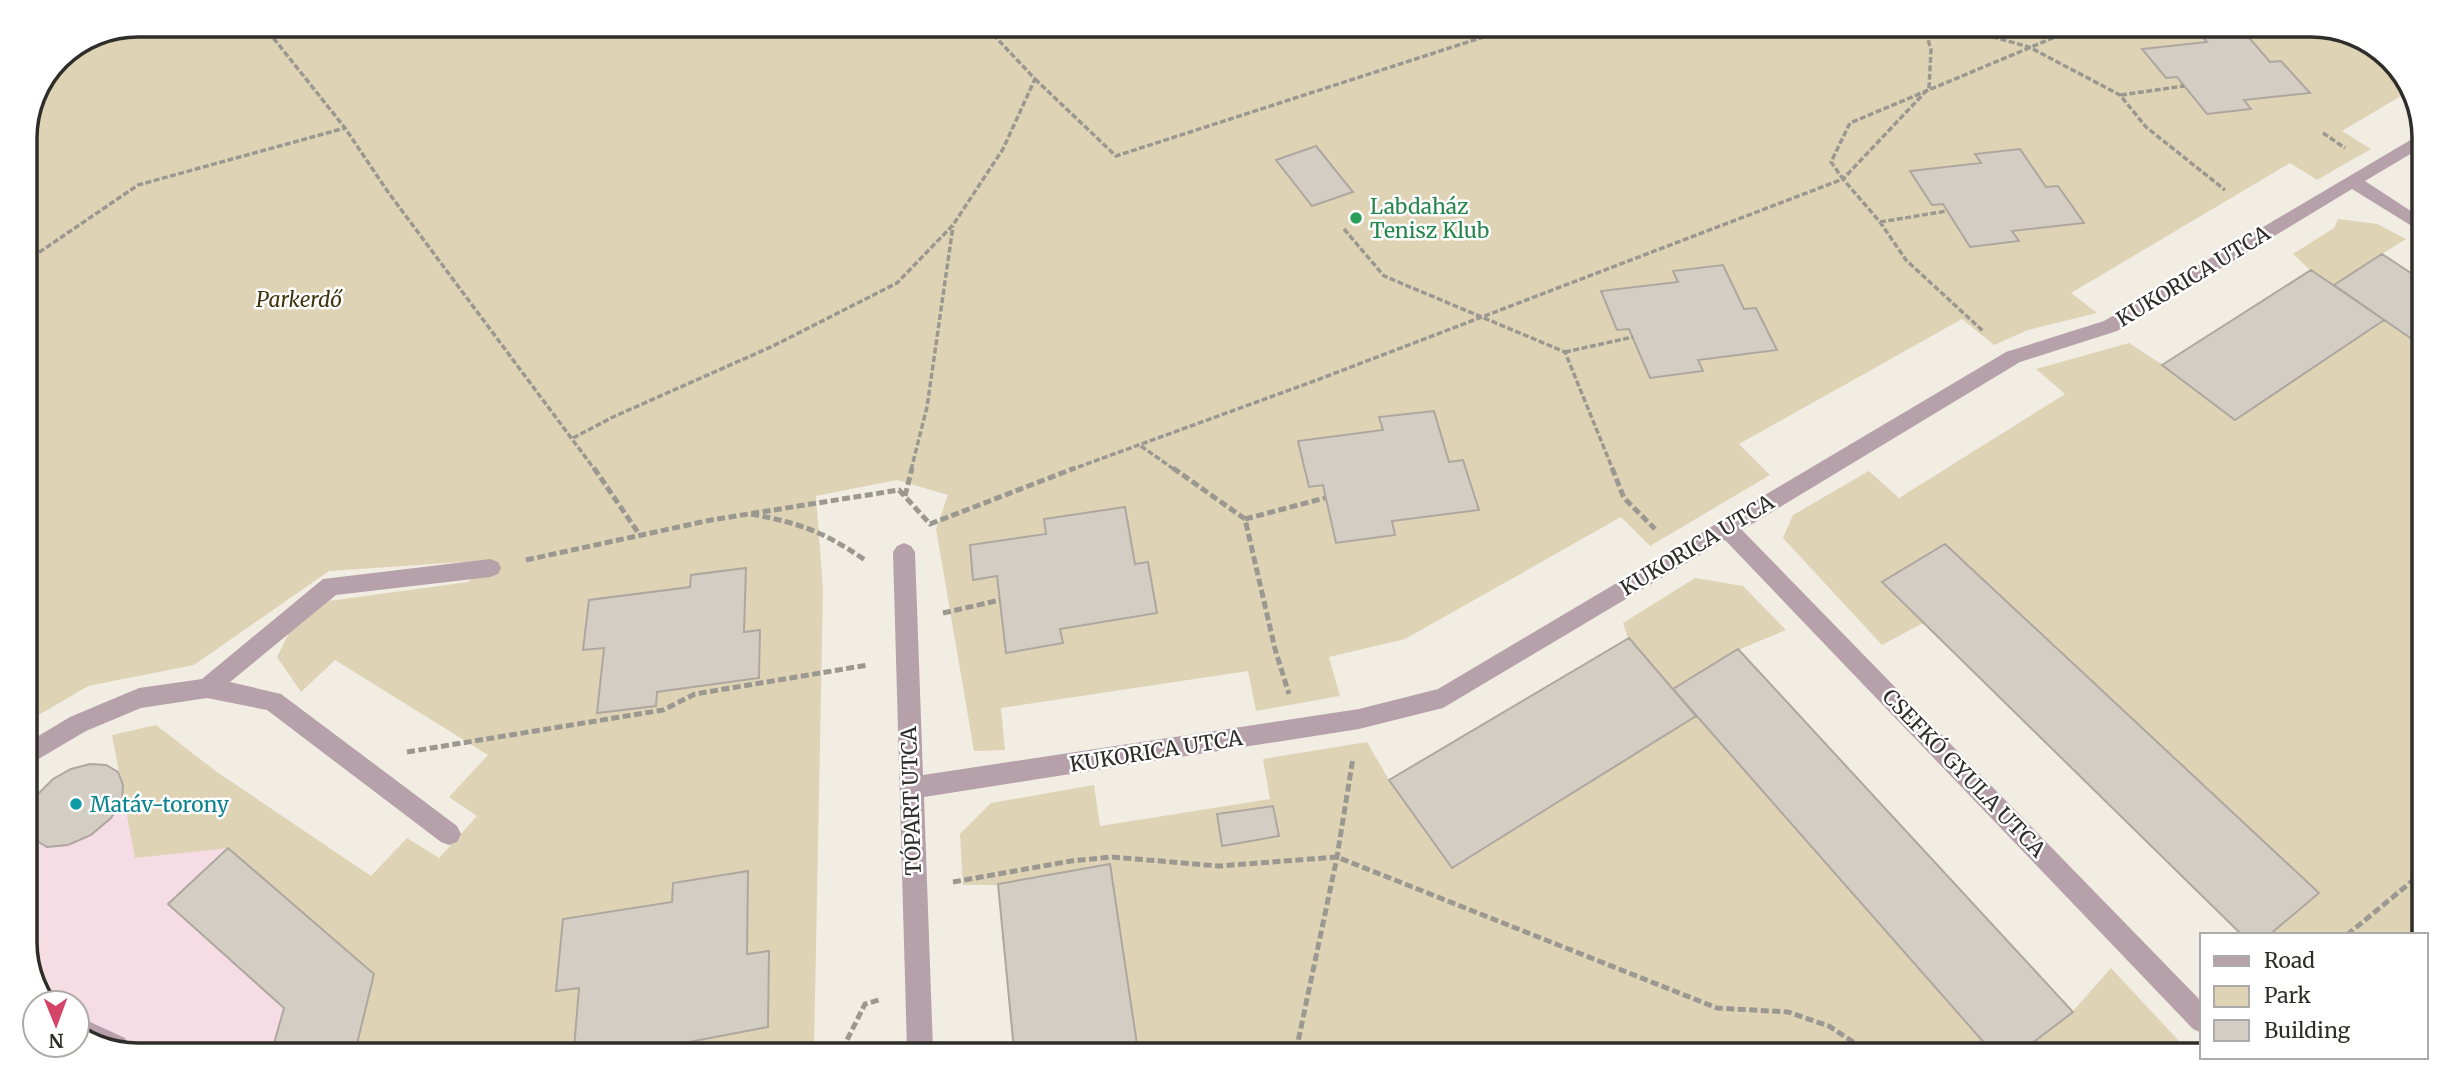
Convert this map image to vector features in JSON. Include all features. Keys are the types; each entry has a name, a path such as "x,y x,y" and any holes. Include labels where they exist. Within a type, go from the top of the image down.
{"street":[{"name":"KUKORICA UTCA","path":"911,788 1359,719 1443,698 2013,358 2110,326 2412,145"},
{"path":"2352,181 2412,220"},
{"name":"CSEFKÓ GYULA UTCA","path":"1726,527 2200,1018"},
{"name":"TÓPART UTCA","path":"904,552 920,1043"},
{"path":"207,688 331,586 490,568"},
{"path":"37,749 78,724 139,698 207,688 273,701 449,834"}],"path":[{"path":"273,37 345,128 387,192 573,438 639,534"},
{"path":"995,37 1035,79 1116,156 1483,37"},
{"path":"490,568 639,534 832,498 899,490 930,524 1843,179 1929,88 1931,50 1927,37"},
{"path":"1994,37 2029,47 2120,95 2146,127 2225,190"},
{"path":"2013,358 1906,260 1880,222 1830,162 1850,123 2054,37"},
{"path":"573,438 613,417 773,346 897,283 953,225 1003,149 1035,79"},
{"path":"2120,95 2184,86"},
{"path":"37,254 138,185 345,128"},
{"path":"1880,222 1947,211"},
{"path":"905,497 927,407 953,225"},
{"path":"1343,229 1384,276 1565,352 1633,337"},
{"path":"1565,352 1624,498 1680,555"},
{"path":"1141,446 1245,519 1275,649 1300,728"},
{"path":"1245,519 1325,498"},
{"path":"747,514 785,520 830,536 859,557 905,576"},
{"path":"936,614 1000,600"},
{"path":"354,761 663,710 695,694 907,659"},
{"path":"1298,1043 1337,857 1359,719"},
{"path":"914,889 1071,861 1112,857 1219,866 1337,857 1717,1008 1788,1012 1829,1026 1854,1043"},
{"path":"2349,933 2412,881"},
{"path":"846,1043 865,1004 916,989"}],"shaded area":[{"path":"90,764 106,765 118,772 123,785 122,799 228,848 374,974 357,1043 137,1043 118,1041 91,1032 91,989 48,989 42,975 37,949 37,812 71,769"}],"green space":[{"name":"Parkerdő","path":"2312,37 2331,39 2362,50 2383,66 2403,95 2342,131 2371,149 2317,180 2290,163 2071,293 2097,313 2028,330 1994,345 1962,319 1739,444 1770,475 1650,546 1621,517 1405,639 1329,657 1340,696 1256,711 1248,671 1001,708 1005,750 974,751 936,529 948,495 897,480 816,496 823,590 814,1043 357,1043 374,974 229,848 135,858 112,735 156,725 217,772 371,876 407,838 439,858 477,816 449,797 488,755 335,660 301,692 277,657 293,625 329,601 468,582 492,560 329,571 194,665 88,686 37,716 37,131 40,111 58,76 87,50 118,39"},
{"path":"2338,219 2377,224 2406,239 2382,254 2412,274 2412,933 2240,933 1923,623 1882,645 1783,538 1793,515 1869,471 1899,498 2065,394 2036,369 2129,343 2163,365 2310,270 2293,254 2334,228"},
{"path":"1695,578 1743,586 1786,630 1738,650 2073,1011 2111,968 2181,1043 1013,1043 998,885 963,885 960,834 991,803 1094,785 1100,826 1270,799 1263,759 1367,742 1389,780 1628,638 1623,623"}],"building":[{"path":"2203,37 2248,37 2270,62 2281,61 2310,93 2244,100 2251,109 2207,114 2177,77 2166,78 2142,49 2207,42"},
{"path":"1316,146 1353,192 1312,206 1276,160"},
{"path":"2020,149 2046,187 2058,186 2084,223 2012,231 2019,241 1970,247 1943,204 1932,205 1910,171 1981,163 1975,154"},
{"path":"2382,254 2412,274 2412,339 2334,285"},
{"path":"1723,265 1744,309 1756,308 1777,350 1698,360 1703,371 1650,378 1629,329 1617,330 1601,291 1678,282 1673,271"},
{"path":"2311,270 2384,320 2235,420 2162,365"},
{"path":"1434,411 1449,462 1463,460 1479,510 1392,521 1395,535 1336,543 1323,485 1309,487 1298,441 1383,430 1379,417"},
{"path":"1125,507 1135,564 1148,562 1157,613 1060,629 1063,643 1006,653 997,576 973,580 970,545 1046,534 1044,519"},
{"path":"1945,544 2319,893 2271,933 2240,933 1882,582"},
{"path":"746,568 744,632 760,630 759,678 657,692 656,706 597,713 604,648 583,650 589,600 690,587 691,575"},
{"path":"1629,638 1696,716 1452,868 1389,780"},
{"path":"1738,649 2073,1012 2032,1043 1984,1043 1673,689"},
{"name":"Matáv-torony","path":"90,764 106,765 118,772 123,785 122,799 111,818 91,835 68,845 47,847 37,841 37,796 53,779 71,769"},
{"path":"1273,806 1279,836 1222,846 1217,814"},
{"path":"228,848 374,974 357,1043 274,1043 284,1008 168,904"},
{"path":"1110,864 1137,1043 1013,1043 998,884"},
{"path":"748,871 747,954 769,951 768,1027 684,1043 574,1043 579,988 556,991 563,919 672,902 673,883"}],"place":[{"name":"Labdaház Tenisz Klub","path":"1356,218"},
{"name":"Matáv-torony","path":"76,804"}]}
